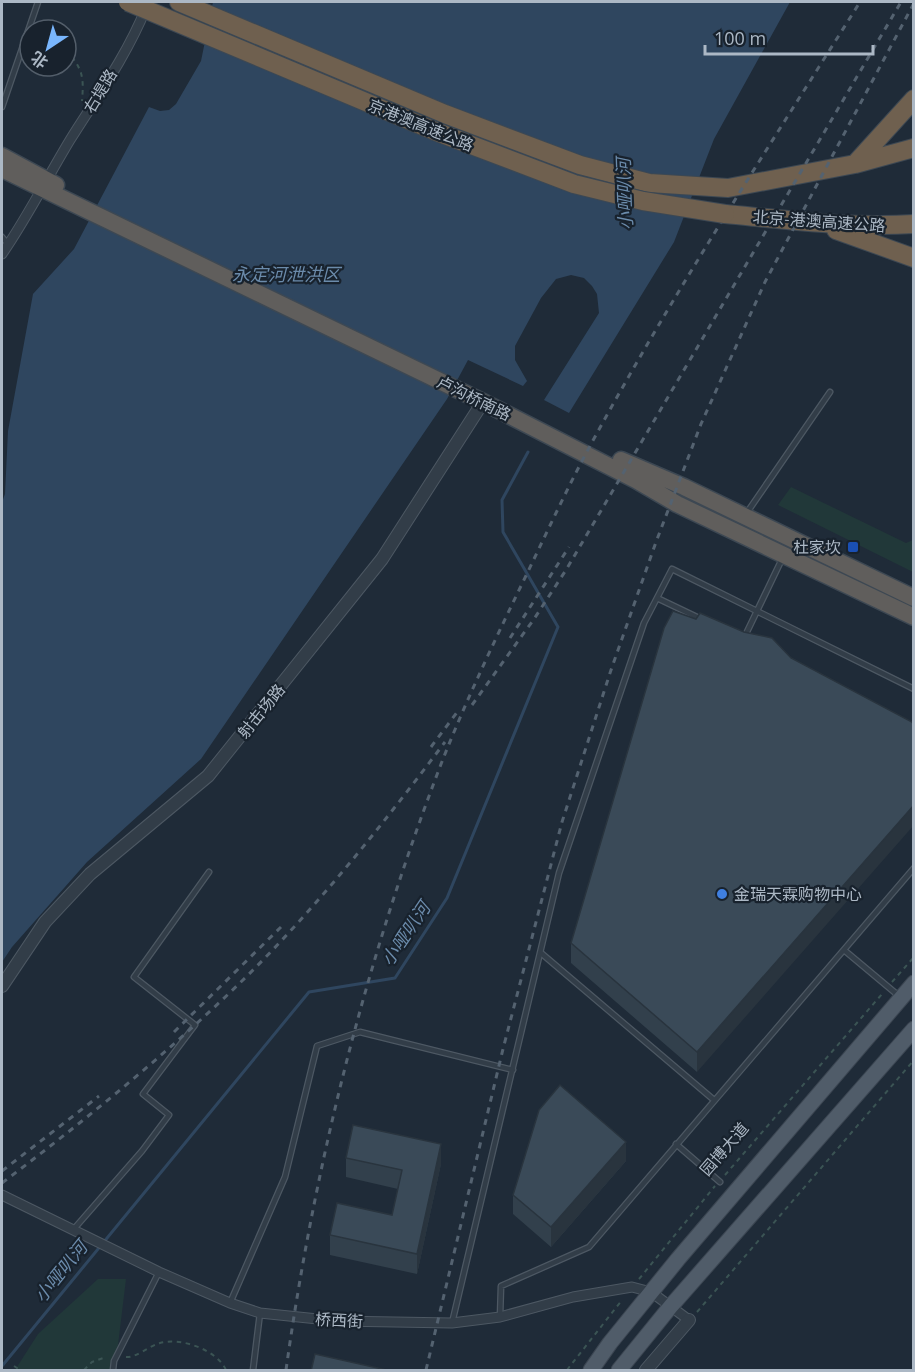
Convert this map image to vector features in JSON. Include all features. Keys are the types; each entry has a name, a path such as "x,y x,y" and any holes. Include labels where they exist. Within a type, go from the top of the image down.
{"highway":[{"name":"京港澳高速公路","path":"128,2 437,132 574,184 643,201 725,214"},
{"name":"京港澳高速公路","path":"179,2 445,114 580,165 649,183 728,188"},
{"path":"855,164 914,99"},
{"name":"北京-港澳高速公路","path":"728,188 855,164 914,148"},
{"path":"2,156 40,181"},
{"path":"2,169 40,181"},
{"name":"卢沟桥南路","path":"40,181 66,196 465,390 744,516 914,598"},
{"name":"北京-港澳高速公路","path":"725,214 818,224 880,226 914,224"},
{"path":"818,224 914,258"},
{"name":"卢沟桥南路","path":"465,390 483,402 636,480 677,504 914,617"}],"main road":[{"path":"591,1371 610,1343 691,1243 914,983"},
{"path":"619,1371 671,1306 914,1029"},
{"path":"691,1243 689,1257 698,1264 711,1262"}],"street":[{"name":"右堤路","path":"40,181 56,164 136,33 149,2"},
{"path":"2,254 40,181"},
{"name":"射击场路","path":"2,986 45,922 90,874 208,777 382,559 483,402"},
{"name":"桥西街","path":"2,1195 159,1272 230,1304 260,1313 337,1321 452,1323 500,1317 573,1297 632,1287 651,1292 689,1320"},
{"path":"646,1371 689,1320"}],"lane":[{"path":"2,106 38,2"},
{"path":"2,237 8,244"},
{"path":"744,516 830,392"},
{"path":"753,645 743,640 783,555"},
{"path":"452,1323 559,873 644,623 672,569 914,688"},
{"path":"657,598 711,624"},
{"path":"500,1317 501,1286 589,1247 914,868"},
{"path":"73,1230 142,1151 169,1115 142,1094 195,1026 134,977 208,873"},
{"path":"844,950 901,998"},
{"path":"542,952 714,1100"},
{"path":"230,1304 285,1177 317,1046 360,1032 513,1070"},
{"path":"676,1144 720,1182"},
{"path":"113,1371 114,1361 159,1272"},
{"path":"253,1371 260,1313"}],"path":[{"path":"78,63 83,78 81,108"},
{"name":"园博大道","path":"567,1371 665,1246 914,957"},
{"path":"689,1320 914,1060"},
{"path":"126,1357 132,1358 142,1350 162,1342 177,1342 196,1347 211,1355 221,1362 226,1371"},
{"path":"84,1371 92,1362 106,1357"},
{"path":"14,1366 20,1371"}],"green space":[{"path":"791,487 906,543 913,540 913,572 778,505"},
{"path":"98,1279 126,1279 115,1370 15,1370 38,1334"}],"water":[{"name":"永定河泄洪区","path":"213,2 790,2 714,139 674,242 569,413 544,400 599,313 597,294 592,286 584,278 571,275 556,279 541,298 515,346 515,360 527,381 523,386 468,360 447,399 201,759 87,862 12,947 2,962 2,502 5,494 8,431 33,294 74,249 149,107 160,111 169,110 176,104 201,61"}],"building":[{"name":"金瑞天霖购物中心","path":"673,611 696,619 700,613 744,632 772,638 791,658 914,725 914,805 697,1052 571,943 664,628"},
{"path":"560,1085 626,1142 551,1227 513,1195 539,1110"},
{"path":"353,1125 441,1144 417,1254 330,1235 337,1203 392,1215 402,1170 346,1158"},
{"path":"315,1354 391,1371 311,1371"}],"waterway":[{"name":"小哑叭河","path":"2,1366 309,992 395,978 447,898 558,627 503,532 502,500 528,452"}],"railway":[{"path":"286,1370 312,1214 347,1060 390,908 443,759 470,694 559,507 615,400 717,228 860,2"},
{"path":"472,705 566,570 901,2"},
{"path":"426,1370 503,1049 562,822 611,670 656,542 701,424 765,282 914,3"},
{"path":"510,638 569,547"},
{"path":"431,747 458,711"},
{"path":"2,1183 127,1084 245,978 349,864 445,742"},
{"path":"174,1032 281,927"},
{"path":"2,1171 99,1096"}],"place":[{"name":"杜家坎","path":"853,547"},
{"name":"金瑞天霖购物中心","path":"722,894"}]}
